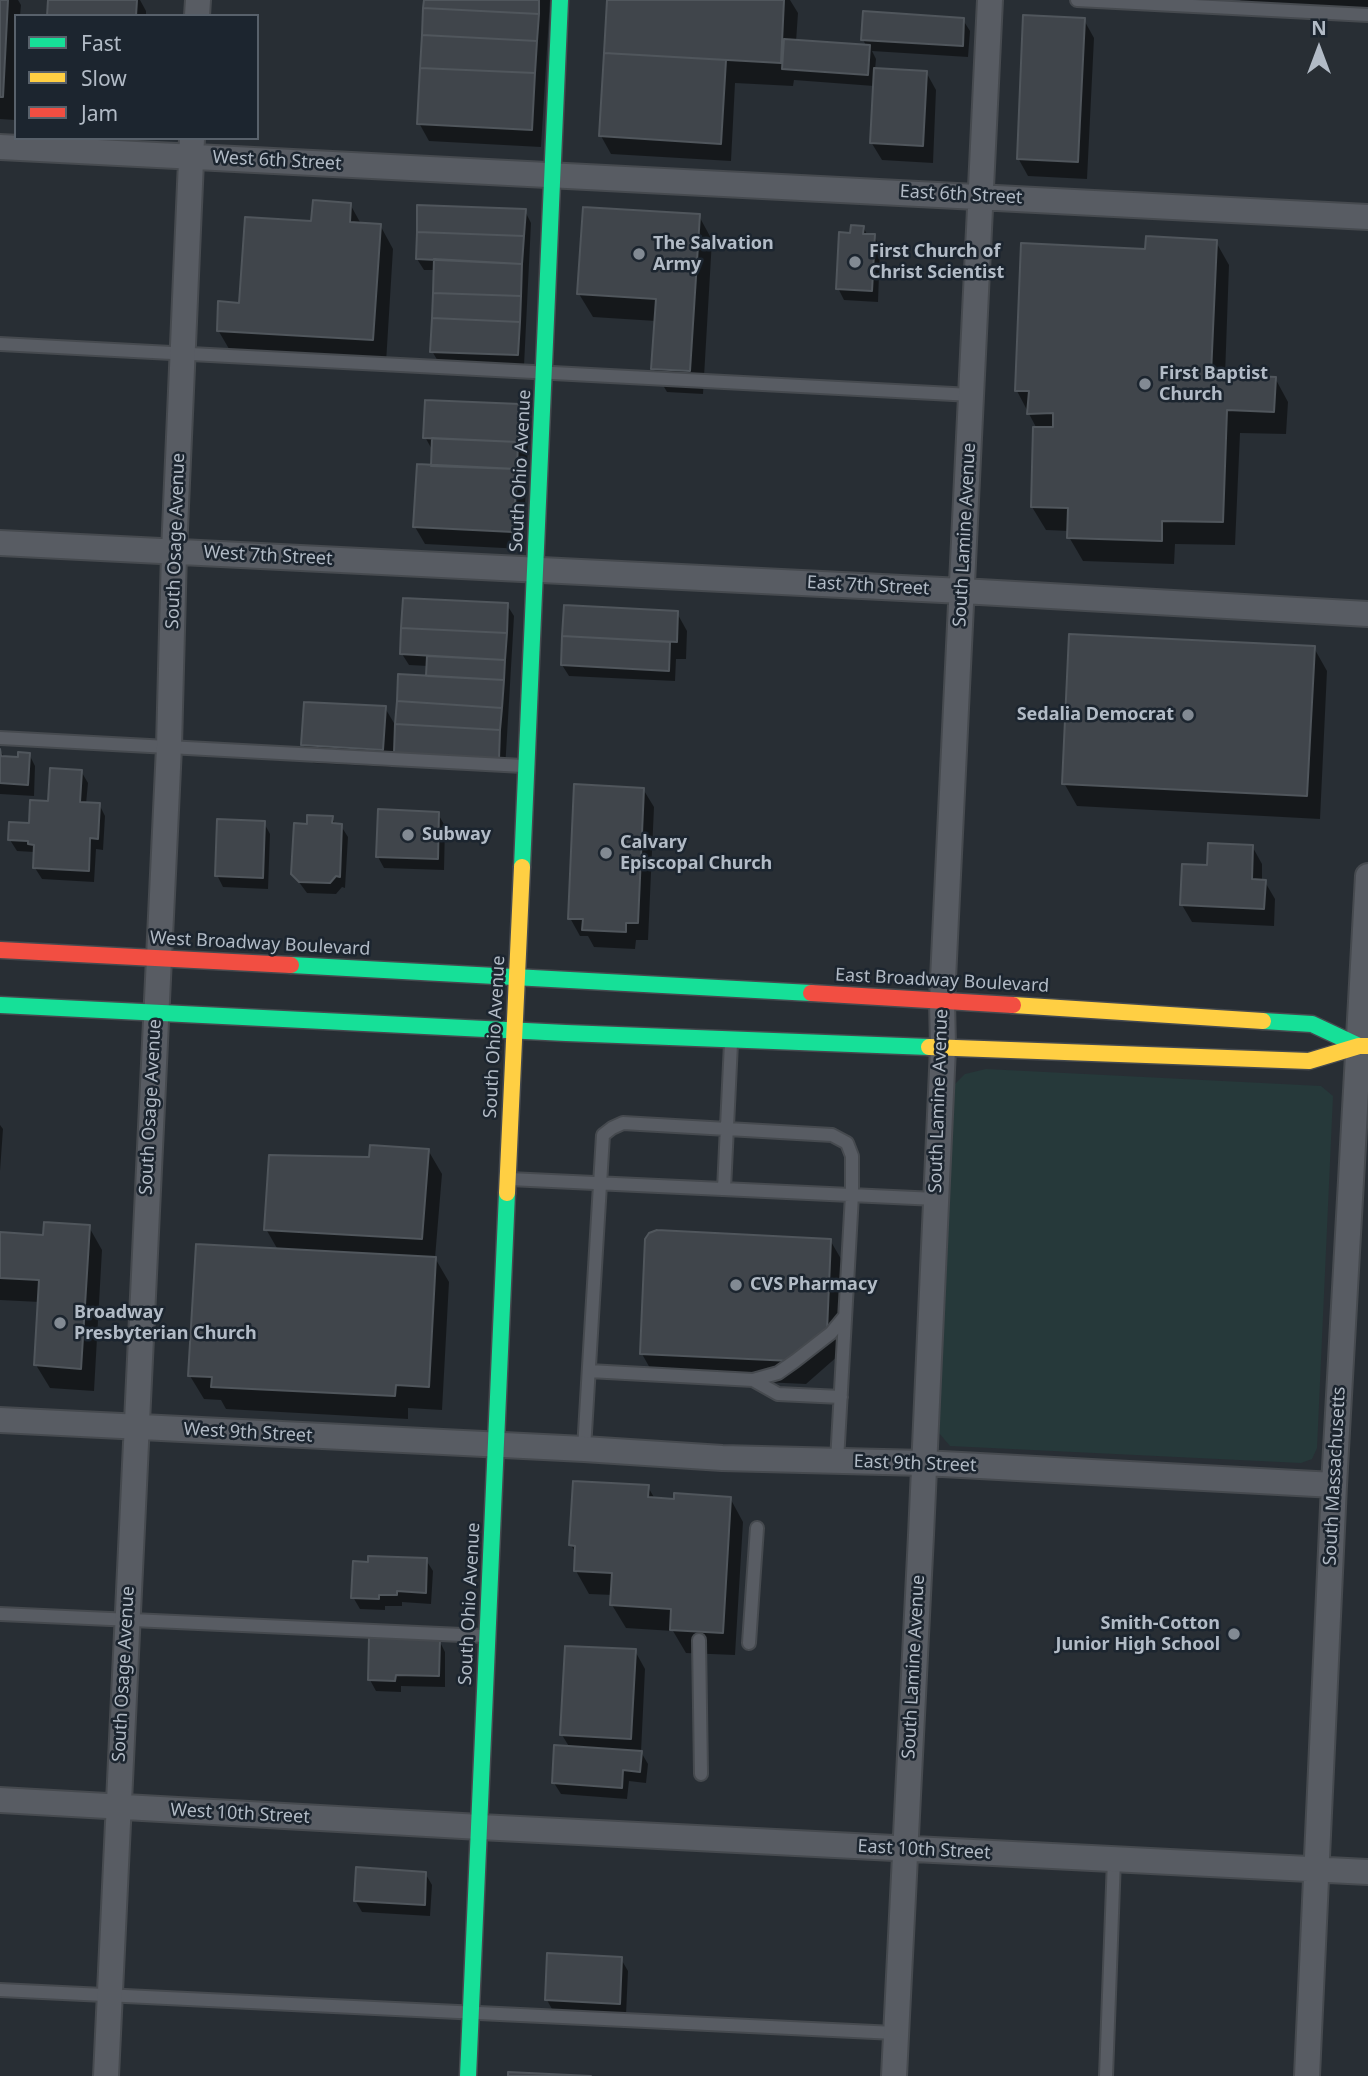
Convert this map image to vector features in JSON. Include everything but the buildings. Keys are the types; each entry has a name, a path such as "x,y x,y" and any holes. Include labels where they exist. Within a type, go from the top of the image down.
{"main road":[{"name":"South Ohio Avenue","path":"468,2076 560,0"},
{"name":"West Broadway Boulevard","path":"0,950 517,977"},
{"name":"East Broadway Boulevard","path":"517,977 942,1000 1312,1024 1364,1046"},
{"path":"0,1005 515,1031 1309,1061 1364,1046"}],"street":[{"name":"South Lamine Avenue","path":"894,2076 990,0"},
{"name":"West 6th Street","path":"0,147 192,147 553,176"},
{"name":"South Osage Avenue","path":"106,2076 169,747 174,552 192,147"},
{"name":"East 6th Street","path":"553,176 1368,216"},
{"name":"West 7th Street","path":"0,543 536,569"},
{"name":"East 7th Street","path":"536,569 1368,614"},
{"name":"South Massachusetts","path":"1307,2076 1334,1485 1364,1046 1368,876"},
{"name":"West 9th Street","path":"0,1420 496,1445"},
{"name":"East 9th Street","path":"496,1445 722,1458 924,1463 1334,1485"},
{"name":"West 10th Street","path":"0,1800 480,1827"},
{"name":"East 10th Street","path":"480,1827 1368,1872"}],"lane":[{"path":"1077,0 1368,15"},
{"path":"0,344 972,395"},
{"path":"0,738 527,766"},
{"path":"724,1189 731,1039"},
{"path":"584,1448 603,1135 623,1123 832,1135 847,1143 852,1156 852,1195 837,1461"},
{"path":"508,1179 936,1199"},
{"path":"589,1371 754,1380 778,1373 831,1333 845,1316"},
{"path":"754,1380 778,1394 841,1397"},
{"path":"749,1643 757,1528"},
{"path":"0,1614 488,1636"},
{"path":"699,1640 701,1774"},
{"path":"1106,2076 1114,1859"},
{"path":"0,1990 895,2033"}],"shaded area":[{"path":"986,1069 1321,1086 1333,1096 1317,1448 1312,1459 1301,1463 950,1446 939,1433 934,1419 952,1087 965,1074"}],"traffic: fast":[{"path":"522,867 560,0"},
{"path":"291,965 811,993"},
{"path":"0,1005 566,1033 929,1047"},
{"path":"1263,1021 1312,1024 1359,1046"},
{"path":"468,2076 507,1193"}],"traffic: slow":[{"path":"507,1193 522,867"},
{"path":"1013,1005 1263,1021"},
{"path":"929,1047 1309,1061 1359,1046 1368,1046"}],"traffic: jam":[{"path":"0,950 291,965"},
{"path":"811,993 1013,1005"}],"place":[{"name":"The Salvation Army","path":"639,254"},
{"name":"First Church of Christ Scientist","path":"855,262"},
{"name":"First Baptist Church","path":"1145,384"},
{"name":"Sedalia Democrat","path":"1188,715"},
{"name":"Subway","path":"408,835"},
{"name":"Calvary Episcopal Church","path":"606,853"},
{"name":"CVS Pharmacy","path":"736,1285"},
{"name":"Broadway Presbyterian Church","path":"60,1323"},
{"name":"Smith-Cotton Junior High School","path":"1234,1634"}]}
